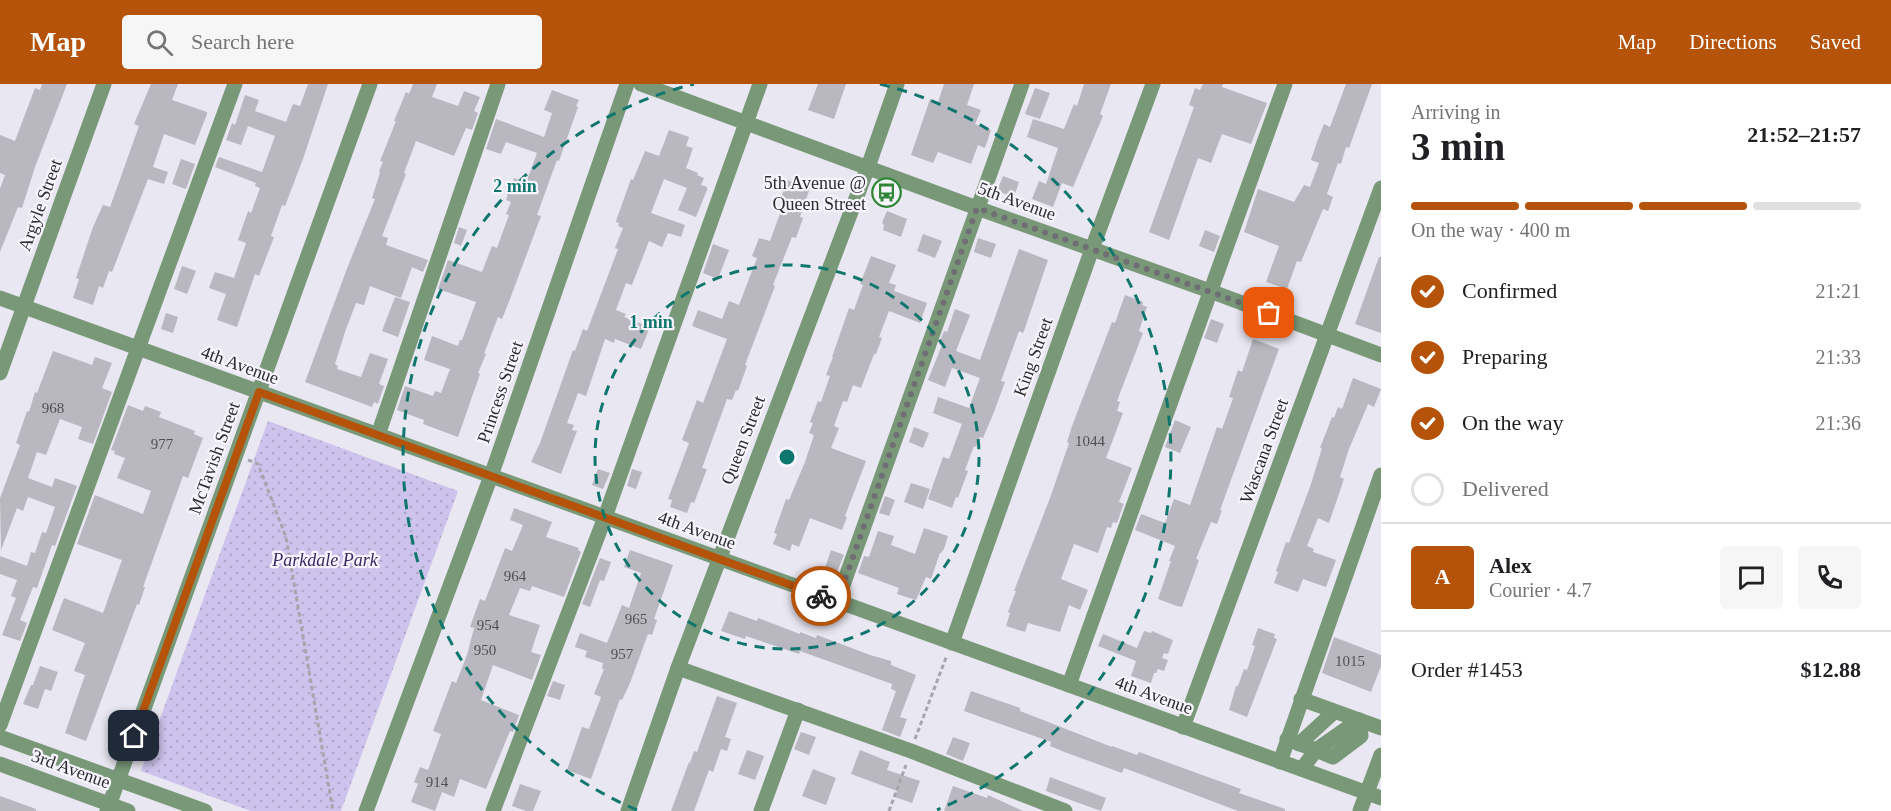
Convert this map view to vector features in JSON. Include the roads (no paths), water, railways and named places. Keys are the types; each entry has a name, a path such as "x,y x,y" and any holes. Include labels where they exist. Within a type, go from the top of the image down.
{"street":[{"name":"Argyle Street","path":"0,373 104,84"},
{"path":"0,725 235,84"},
{"name":"McTavish Street","path":"108,808 370,84"},
{"path":"378,435 498,84"},
{"name":"Princess Street","path":"366,811 491,476 627,84"},
{"name":"5th Avenue","path":"641,84 1381,355"},
{"path":"493,811 605,517 760,84"},
{"name":"Queen Street","path":"628,811 678,668 868,167 897,84"},
{"path":"837,602 1022,84"},
{"name":"King Street","path":"952,643 1153,84"},
{"path":"1069,685 1285,84"},
{"name":"Wascana Street","path":"1183,727 1327,335 1375,226 1381,188"},
{"name":"4th Avenue","path":"0,298 1374,796"},
{"path":"1280,762 1293,741 1301,699 1381,475"},
{"path":"678,668 911,751 1065,811"},
{"path":"1301,699 1381,728"},
{"path":"761,811 798,710"},
{"path":"1293,741 1334,712"},
{"path":"1293,741 1333,757 1361,736 1359,720"},
{"name":"3rd Avenue","path":"0,736 205,811"},
{"path":"1302,769 1316,750"},
{"path":"1360,811 1374,796 1381,755"},
{"name":"3rd Avenue","path":"0,764 108,808 128,811"}],"place":[{"name":"5th Avenue @ Queen Street","path":"887,193"}],"park label":[{"name":"Parkdale Park","path":"325,560"}]}
